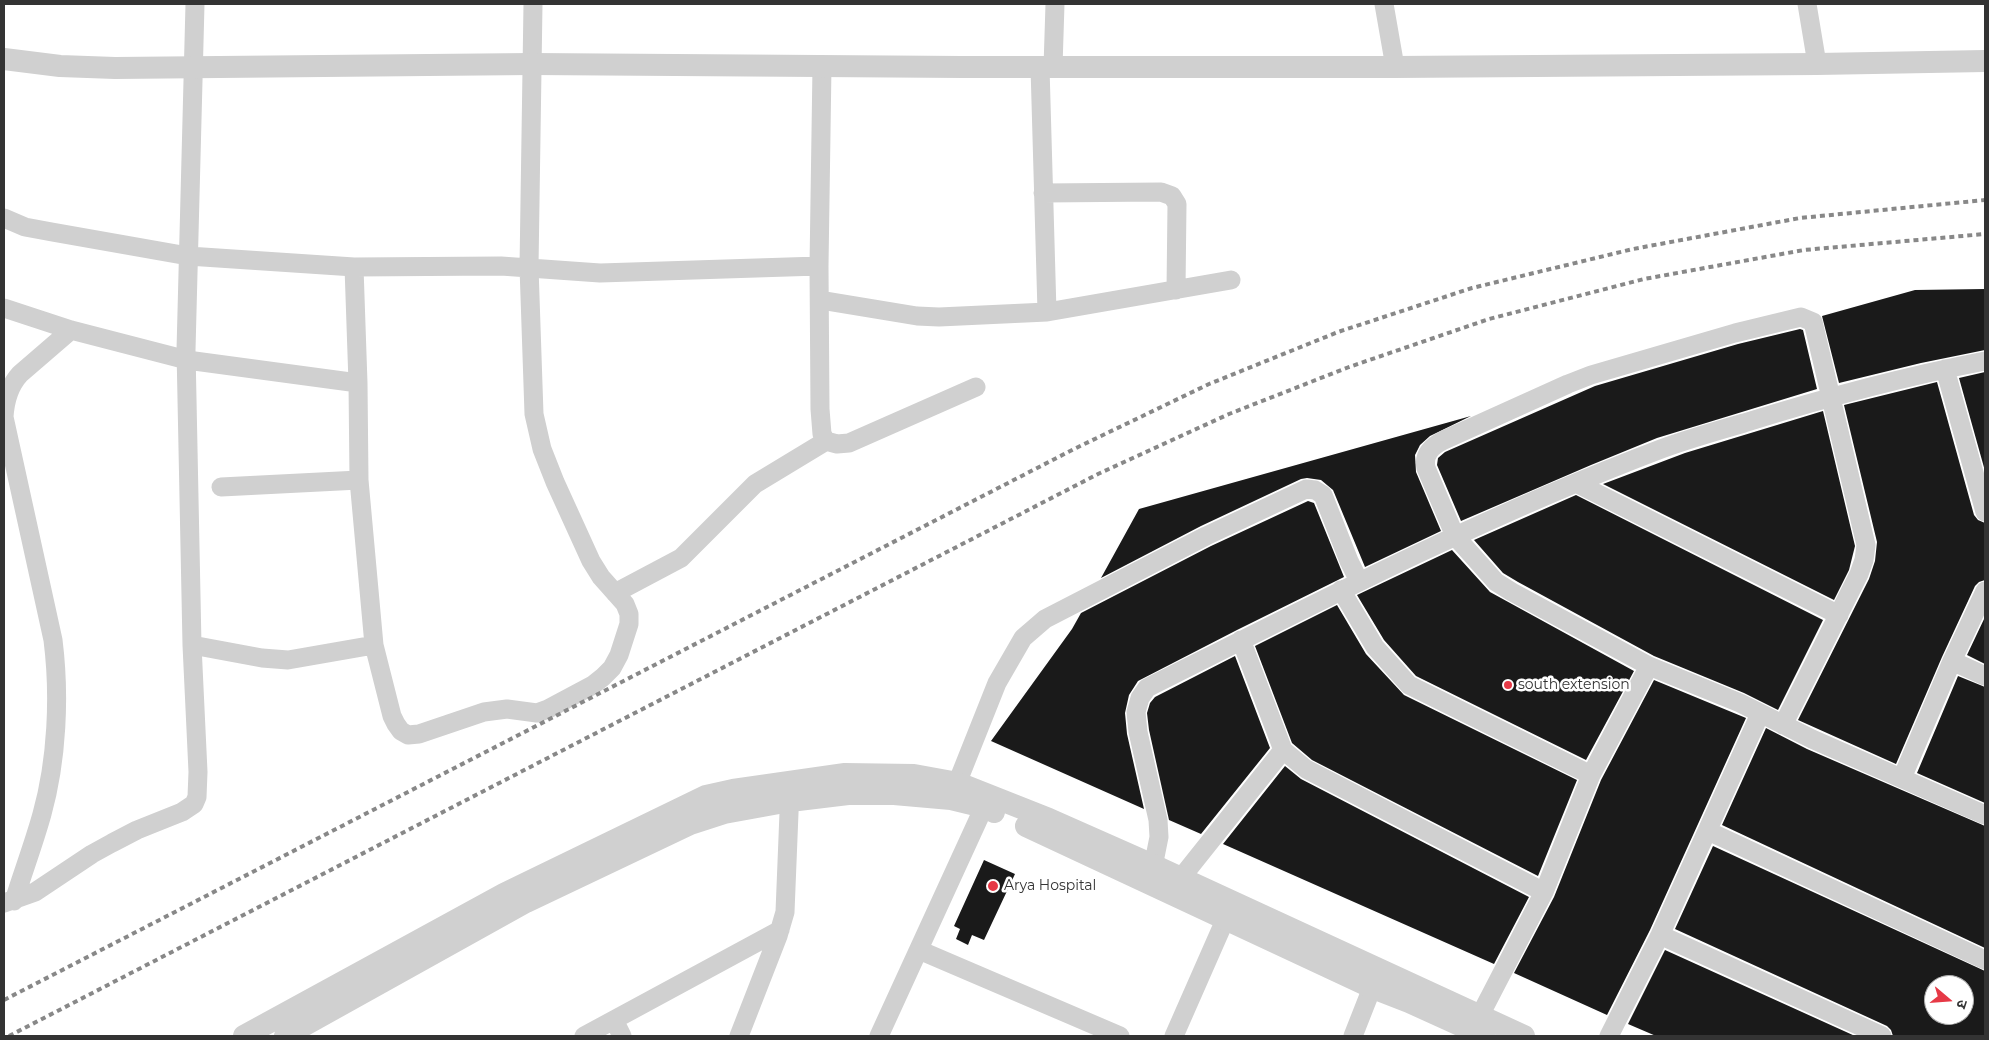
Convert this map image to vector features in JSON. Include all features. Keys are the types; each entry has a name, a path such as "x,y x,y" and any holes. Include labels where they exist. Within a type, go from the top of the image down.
{"street":[{"path":"9,902 35,892 112,843 137,830 182,812 194,804 199,788 192,645 186,360 195,4"},
{"path":"354,267 359,480 374,646 392,716 401,731 408,735 419,734 484,712 507,709 537,713 548,710 593,685 612,668 626,637 630,614 625,604 591,561 542,449 534,414 529,267 533,4"},
{"path":"1047,312 1043,193 1047,67 1055,4"},
{"path":"1384,4 1395,67"},
{"path":"1807,4 1817,64"},
{"path":"4,59 60,66 194,68 532,64 1395,67 1817,64 1985,60"},
{"path":"822,66 819,266 820,408 822,434 826,441 836,444 849,443 976,387"},
{"path":"1043,193 1161,192 1172,196 1177,204 1176,290"},
{"path":"4,218 25,227 188,256 354,267 501,266 624,273 686,269 819,266"},
{"path":"820,300 924,317 1047,312 1231,280"},
{"path":"4,308 71,330 186,360 358,383"},
{"path":"1783,725 1859,574 1866,546 1816,326 1813,322 1802,317 1735,333 1568,384 1444,440 1434,445 1428,452 1425,462 1426,468 1455,536 1496,582 1649,666 1740,703 1783,725 1985,815"},
{"path":"9,902 42,813 52,764 57,702 57,670 53,640 4,417 5,406 14,381 20,374 71,330"},
{"path":"1164,880 1158,820 1138,732 1136,712 1140,698 1147,688 1340,590 1455,536 1576,483 1664,448 1832,396 1985,361"},
{"path":"1946,369 1979,463 1985,512"},
{"path":"615,592 681,558 755,484 826,441"},
{"path":"221,486 359,480"},
{"path":"1576,483 1839,615"},
{"path":"954,791 997,683 1023,638 1045,619 1206,536 1306,489 1315,490 1323,495 1349,561 1359,581"},
{"path":"1340,590 1375,648 1409,685 1592,775"},
{"path":"1902,778 1952,660 1985,591"},
{"path":"1242,640 1283,750 1306,769 1544,892"},
{"path":"192,645 262,658 288,660 374,646"},
{"path":"1952,660 1985,676"},
{"path":"1479,1027 1544,892 1592,775 1649,666"},
{"path":"1609,1036 1660,935 1760,714"},
{"path":"1164,880 1283,750"},
{"path":"286,1036 526,902 682,828 845,774 914,775 954,791 1049,819 1164,880 1225,920 1376,978"},
{"path":"739,1036 780,930 785,912 790,791"},
{"path":"244,1036 504,894 679,808 706,796 790,791"},
{"path":"954,791 984,807 1164,880 1479,1027 1524,1036"},
{"path":"879,1036 984,807"},
{"path":"1708,830 1985,960"},
{"path":"1174,1036 1225,920"},
{"path":"584,1036 618,1028 780,930"},
{"path":"1660,935 1882,1036"},
{"path":"919,950 1120,1036"},
{"path":"1352,1036 1376,978"}],"building":[{"path":"1985,289 1985,350 1839,383 1822,316 1915,290"},
{"path":"1800,329 1803,330 1817,389 1657,438 1461,521 1437,465 1438,458 1445,452 1595,386 1738,344"},
{"path":"1985,372 1985,471 1959,378"},
{"path":"1937,382 1974,515 1978,520 1985,523 1985,580 1975,586 1896,764 1798,720 1869,579 1875,561 1877,542 1844,405"},
{"path":"1823,411 1855,546 1849,570 1834,600 1603,484 1685,453"},
{"path":"1471,416 1430,436 1420,445 1415,455 1416,472 1441,531 1365,567 1333,490 1321,480 1307,478 1301,479 1201,526 1101,578 1139,509"},
{"path":"1576,495 1823,620 1778,710 1744,693 1654,656 1518,582 1503,573 1474,540"},
{"path":"1308,501 1314,503 1344,577 1138,681 1129,695 1125,713 1127,734 1144,809 991,741 1072,629 1081,613 1211,546"},
{"path":"1452,550 1490,592 1634,671 1586,760 1416,676 1384,640 1357,595"},
{"path":"1337,605 1366,654 1404,695 1577,780 1538,876 1312,760 1292,743 1255,646"},
{"path":"1985,617 1985,664 1967,655"},
{"path":"1235,656 1270,748 1201,834 1169,820 1147,713 1150,703 1155,697"},
{"path":"1958,676 1985,687 1985,803 1917,773"},
{"path":"1654,680 1746,718 1650,930 1607,1015 1514,973 1554,897 1601,780"},
{"path":"1766,728 1807,749 1985,826 1985,948 1722,825"},
{"path":"1285,766 1301,779 1529,897 1494,964 1223,844"},
{"path":"1713,846 1985,971 1985,1036 1893,1036 1887,1026 1675,929"},
{"path":"984,860 1015,874 984,940 972,935 968,945 956,939 960,929 954,926"},
{"path":"1665,950 1855,1036 1656,1036 1628,1024"}],"railway":[{"path":"4,1000 1074,449 1209,384 1338,332 1472,288 1633,249 1800,218 1985,200"},
{"path":"9,1036 1098,474 1229,414 1349,367 1489,319 1644,279 1804,250 1985,234"}],"place":[{"name":"south extension","path":"1508,685"},
{"name":"Arya Hospital","path":"993,886"}]}
